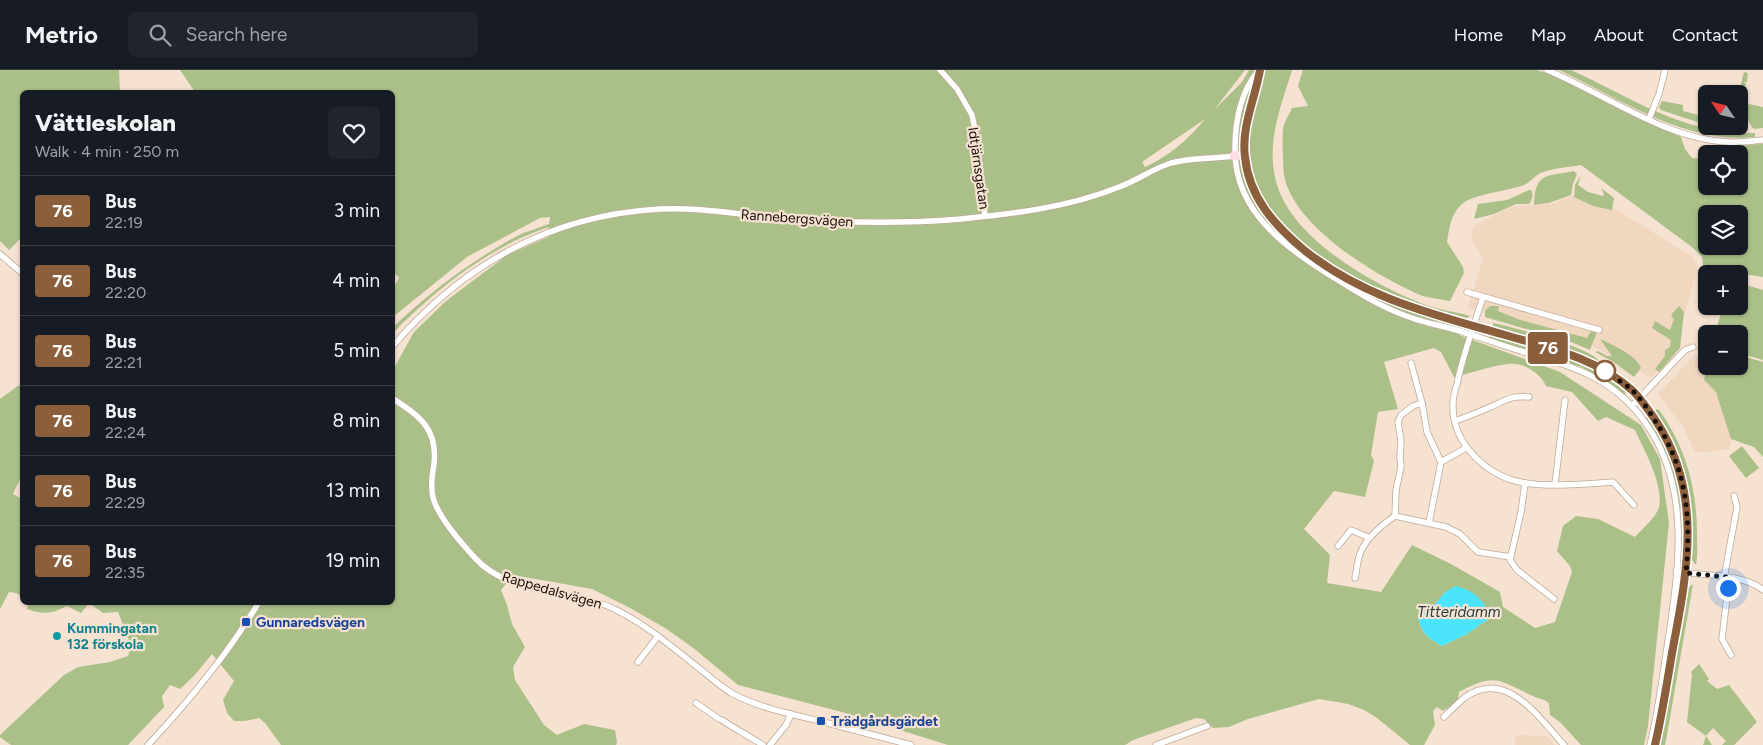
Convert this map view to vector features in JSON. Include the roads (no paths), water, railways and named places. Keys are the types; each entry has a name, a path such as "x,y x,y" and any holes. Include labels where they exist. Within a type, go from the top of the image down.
{"street":[{"name":"Idtjärnsgatan","path":"940,70 957,89 972,115 977,139 985,216"},
{"path":"1259,70 1258,84 1247,116 1244,154 1251,183 1262,207 1286,234 1312,256 1346,278 1384,298 1584,359 1640,398 1669,443 1684,488 1688,546 1686,573 1655,745"},
{"path":"1259,70 1249,82 1242,99 1236,123 1234,156 1242,188 1253,210 1268,229 1294,252 1348,287 1386,307 1411,318 1562,362 1594,376 1609,385 1632,406 1658,443 1671,472 1678,520 1676,572 1663,676 1650,745"},
{"path":"1547,70 1672,129 1705,139 1727,142 1763,140"},
{"path":"1650,119 1660,94 1666,70"},
{"name":"Rannebergsvägen","path":"395,344 433,304 452,288 509,249 547,232 610,215 662,209 874,222 922,221 985,216 1083,199 1119,187 1176,162 1244,154"},
{"path":"0,254 20,271"},
{"path":"1466,292 1599,330"},
{"path":"1483,297 1461,364 1452,403 1456,430 1466,448 1491,469 1504,476 1525,483 1613,482 1634,505"},
{"path":"1632,406 1685,350 1693,347"},
{"path":"1411,364 1422,403 1427,432 1441,462 1429,522"},
{"path":"1455,421 1490,408 1505,399 1516,396 1529,396"},
{"name":"Rappedalsvägen","path":"395,400 424,422 430,432 435,452 432,476 434,500 439,512 477,560 490,571 511,581 537,589 589,599 609,607 638,622 726,690 746,700 791,714 911,745"},
{"path":"1554,484 1565,400"},
{"path":"1394,516 1396,490 1401,467 1398,422 1401,415 1413,406 1422,403"},
{"path":"1441,462 1466,448"},
{"path":"1525,483 1521,512 1510,560 1517,570 1554,599"},
{"path":"1731,655 1722,640 1728,588 1725,577 1737,507 1734,496"},
{"path":"1355,578 1360,553 1370,538 1386,521 1394,516 1446,527 1460,534 1478,552 1511,557"},
{"path":"1338,546 1351,530 1370,538"},
{"path":"1676,572 1742,579 1754,583 1763,590"},
{"path":"148,745 218,663 257,605"},
{"path":"638,662 658,636"},
{"path":"1444,717 1465,698 1482,690 1494,689 1521,699 1564,745"},
{"path":"696,703 718,719 744,732 763,745"},
{"path":"770,745 786,725 791,714"},
{"path":"1156,745 1207,726"}],"water":[{"name":"Titteridamm","path":"1456,586 1478,597 1485,606 1490,618 1467,634 1442,646 1426,635 1418,618 1423,612 1432,608 1445,592"}],"place":[{"name":"Gunnaredsvägen","path":"246,622"},
{"name":"Kummingatan 132 förskola","path":"57,636"},
{"name":"Trädgårdsgärdet","path":"821,721"}]}
